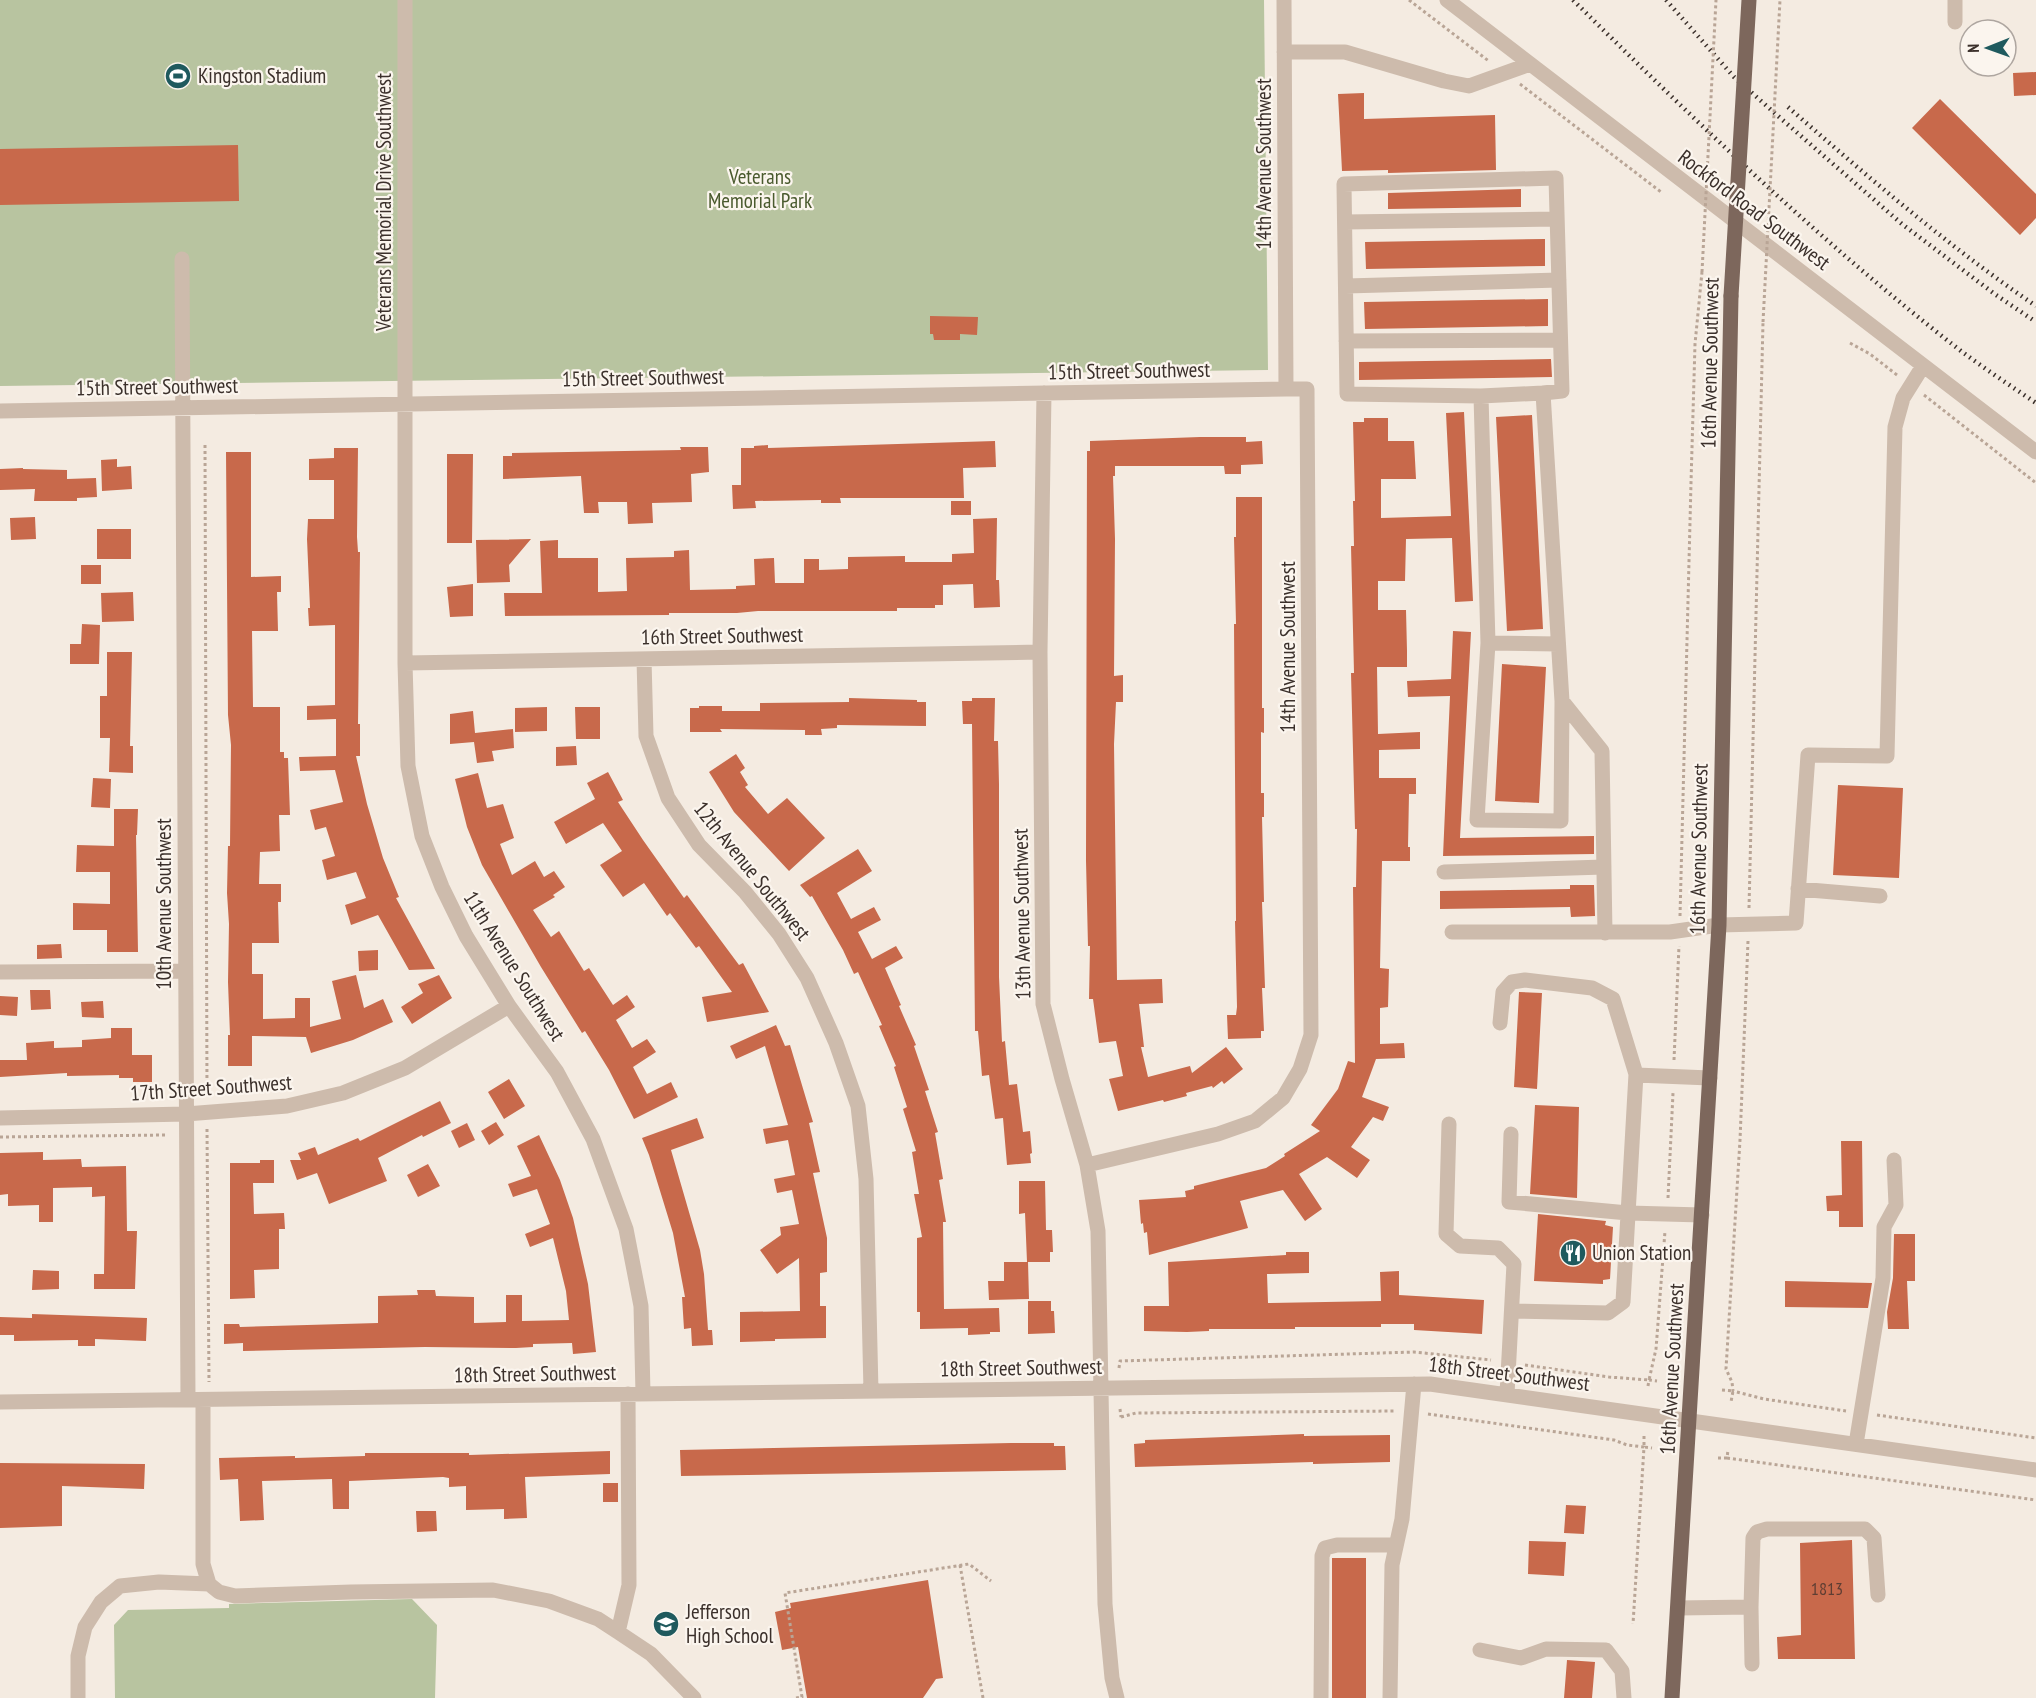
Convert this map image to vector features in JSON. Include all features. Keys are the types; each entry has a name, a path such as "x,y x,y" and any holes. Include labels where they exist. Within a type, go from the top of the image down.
{"main road":[{"name":"16th Avenue Southwest","path":"1672,1698 1719,925 1731,296 1749,0"}],"street":[{"name":"Veterans Memorial Drive Southwest","path":"405,0 405,403"},
{"name":"14th Avenue Southwest","path":"1087,1165 1218,1134 1255,1121 1284,1098 1300,1069 1311,1035 1307,389 1286,389 1284,0"},
{"path":"1955,0 1955,22"},
{"name":"Rockford Road Southwest","path":"1457,3 1530,64 2036,452"},
{"path":"1284,52 1345,52 1469,86 1530,64"},
{"path":"1556,178 1557,219 1562,391 1481,396 1347,394 1344,184 1556,178"},
{"path":"1345,222 1557,219"},
{"name":"10th Avenue Southwest","path":"182,259 186,1114 195,1400 203,1564 209,1584"},
{"path":"1346,286 1558,280"},
{"path":"1346,341 1560,340"},
{"path":"1452,932 1670,932 1719,925 1796,923 1808,755 1887,756 1895,427 1904,398 1923,366"},
{"name":"15th Street Southwest","path":"0,411 1286,389"},
{"name":"13th Avenue Southwest","path":"1044,393 1040,652 1043,1004 1087,1165 1098,1231 1105,1604 1112,1678 1118,1698"},
{"path":"1481,396 1488,643 1477,820 1562,820 1562,700 1544,393"},
{"name":"11th Avenue Southwest","path":"405,403 405,663 408,766 422,836 442,888 466,936 509,1006 557,1072 593,1139 626,1229 641,1306 629,1585 618,1632"},
{"path":"1488,643 1558,644"},
{"name":"16th Street Southwest","path":"405,663 1040,652"},
{"name":"12th Avenue Southwest","path":"644,658 646,736 668,798 699,845 745,892 779,934 807,978 836,1043 858,1106 866,1179 871,1391"},
{"path":"1562,700 1602,751 1605,933"},
{"path":"1444,872 1604,867"},
{"path":"1798,889 1880,896"},
{"path":"0,972 185,971"},
{"path":"1500,1023 1503,992 1512,982 1525,980 1592,988 1613,999 1636,1075 1623,1302 1608,1313 1512,1311"},
{"name":"17th Street Southwest","path":"0,1118 186,1114 286,1106 343,1093 405,1068 509,1006"},
{"path":"1636,1075 1710,1078"},
{"path":"1449,1124 1446,1234 1460,1246 1498,1248 1514,1264 1507,1394"},
{"path":"1510,1134 1509,1202 1628,1213 1702,1215"},
{"path":"1856,1444 1883,1278 1884,1227 1896,1205 1894,1160"},
{"path":"1390,1698 1392,1565 1402,1519 1414,1384"},
{"name":"18th Street Southwest","path":"0,1402 1430,1384 1690,1419 2036,1470"},
{"path":"1752,1664 1753,1538 1757,1532 1767,1529 1865,1529 1874,1538 1878,1595"},
{"path":"1321,1698 1322,1556 1325,1548 1336,1545 1396,1545"},
{"path":"78,1698 78,1656 85,1628 101,1602 120,1586 159,1582 209,1584 219,1592 235,1596 493,1590 549,1601 598,1619 651,1654 694,1698"},
{"path":"1678,1608 1751,1607"},
{"path":"1480,1650 1521,1658 1546,1649 1606,1650 1622,1671 1624,1698"}],"path":[{"path":"1409,0 1661,192"},
{"path":"1702,272 1716,0"},
{"path":"1731,1402 1732,1382 1726,1369 1741,1129 1749,924 1763,322 1780,0"},
{"path":"1850,343 1870,354 2036,483"},
{"path":"205,445 207,1101"},
{"path":"195,1400 209,1389 207,1129"},
{"path":"0,1137 166,1135"},
{"path":"1648,1386 1649,1380 1657,1381"},
{"path":"1722,1390 1764,1399 2036,1438"},
{"path":"1121,1417 1136,1413 1302,1411 1411,1413 1453,1416 1614,1440 1627,1445 1652,1448"},
{"path":"1633,1624 1644,1436"},
{"path":"1727,1458 1728,1450"},
{"path":"1718,1458 2036,1500"},
{"path":"796,1698 802,1697 785,1593 969,1563 991,1581"},
{"path":"960,1565 983,1698"}],"green space":[{"name":"Veterans Memorial Park","path":"0,0 1264,0 1268,370 0,386"},
{"path":"412,1599 437,1625 435,1698 115,1698 114,1625 128,1610 229,1608 229,1604"}],"building":[{"path":"2036,72 2036,95 2014,96 2013,78 2018,78 2018,73"},
{"path":"1364,93 1364,119 1495,115 1496,170 1388,173 1388,170 1342,171 1338,94"},
{"path":"1940,99 2036,194 2036,218 2020,235 1912,128"},
{"path":"238,145 239,201 0,205 0,149"},
{"path":"1521,189 1521,207 1388,209 1388,193"},
{"path":"1545,239 1545,266 1366,269 1365,242"},
{"path":"1548,299 1548,326 1365,329 1364,302"},
{"path":"930,316 978,317 977,335 960,334 960,340 934,340 933,334 930,334"},
{"path":"1551,359 1552,377 1359,380 1359,362"},
{"path":"1464,412 1473,601 1455,602 1452,538 1406,539 1405,581 1378,581 1378,610 1406,610 1407,667 1377,667 1378,734 1420,732 1420,749 1379,750 1379,778 1416,778 1416,794 1409,794 1410,861 1382,861 1380,968 1389,969 1388,1007 1380,1008 1380,1044 1404,1043 1405,1058 1376,1059 1362,1097 1389,1107 1383,1121 1373,1117 1351,1147 1370,1160 1357,1178 1327,1157 1299,1174 1322,1209 1305,1221 1283,1190 1240,1201 1248,1228 1149,1255 1147,1232 1144,1233 1143,1223 1141,1224 1139,1200 1186,1197 1185,1191 1194,1189 1194,1186 1266,1168 1285,1156 1284,1154 1320,1131 1311,1125 1338,1089 1348,1061 1355,1063 1353,887 1356,887 1357,829 1355,829 1351,673 1354,673 1351,546 1354,546 1353,501 1355,501 1353,422 1364,422 1364,418 1388,418 1388,441 1414,441 1416,479 1381,479 1381,518 1451,516 1446,413"},
{"path":"1532,415 1543,629 1507,631 1496,417"},
{"path":"1246,437 1246,442 1262,441 1263,464 1241,465 1241,474 1225,474 1224,466 1115,466 1115,476 1113,476 1114,676 1123,675 1123,702 1116,702 1114,744 1117,980 1162,979 1163,1003 1139,1004 1144,1047 1141,1047 1148,1077 1190,1066 1192,1073 1226,1047 1243,1069 1224,1084 1222,1081 1213,1088 1212,1086 1186,1093 1187,1096 1118,1111 1109,1079 1123,1076 1116,1041 1099,1043 1093,999 1089,999 1090,946 1088,946 1086,861 1087,451 1090,451 1090,441"},
{"path":"995,441 996,467 963,468 964,498 840,498 841,503 821,503 821,500 755,501 756,508 733,509 732,485 741,485 741,448 768,445 768,448"},
{"path":"680,447 708,447 709,472 691,474 692,502 652,503 653,523 628,524 627,502 598,502 599,513 584,513 581,476 503,479 503,456 512,456 512,453 681,450"},
{"path":"334,448 358,448 360,756 356,756 383,858 399,897 396,898 435,969 409,970 378,915 351,925 345,905 366,898 356,872 327,880 322,860 335,856 326,827 315,830 310,810 343,802 335,770 300,771 299,757 336,756 336,719 307,720 307,706 335,705 335,625 309,626 307,539 308,519 334,519 334,480 309,480 309,459 334,458"},
{"path":"226,452 251,452 251,577 281,576 281,592 277,592 278,631 252,631 253,707 280,707 280,752 284,752 284,758 288,758 290,815 279,815 280,851 260,852 259,884 281,884 281,902 278,902 279,943 252,943 252,974 263,974 263,1019 295,1018 295,998 310,998 310,1027 341,1019 332,981 356,975 364,1008 383,999 393,1022 353,1040 311,1053 306,1037 252,1036 252,1066 228,1066 228,1035 230,1035 227,893 231,745 228,715"},
{"path":"447,454 473,454 472,543 447,543"},
{"path":"117,459 117,467 131,466 132,489 102,491 101,460"},
{"path":"0,469 67,470 67,479 96,478 97,497 77,498 77,501 34,501 35,489 0,490"},
{"path":"1236,497 1262,497 1264,733 1261,732 1261,793 1264,793 1264,817 1262,817 1264,902 1262,902 1265,988 1262,988 1264,1031 1261,1031 1261,1038 1228,1039 1227,1015 1236,1015 1237,1007 1234,624 1236,624 1234,537 1236,537"},
{"path":"951,501 971,501 971,515 951,515"},
{"path":"35,517 36,539 11,540 10,518"},
{"path":"997,518 996,580 999,580 1000,607 974,608 973,584 943,585 943,605 935,605 935,608 897,608 897,611 505,616 504,593 542,593 540,541 558,540 558,558 598,558 598,592 627,591 626,558 674,557 674,551 689,550 690,590 736,589 736,586 755,585 754,559 774,558 775,583 804,583 804,559 819,559 819,570 848,569 848,557 905,556 905,562 952,562 952,554 974,553 973,519"},
{"path":"97,529 131,529 131,559 97,559"},
{"path":"531,539 509,565 510,582 477,583 476,540"},
{"path":"81,565 101,565 101,584 81,584"},
{"path":"473,584 473,616 450,617 447,587"},
{"path":"133,592 134,621 102,622 101,593"},
{"path":"82,624 100,625 99,664 70,664 70,644 81,644"},
{"path":"1453,631 1471,632 1460,838 1594,836 1594,854 1443,856 1450,696 1408,697 1407,681 1451,679"},
{"path":"107,652 132,652 130,746 133,746 133,773 109,772 110,738 100,738 100,696 107,696"},
{"path":"1502,664 1546,667 1539,803 1495,801"},
{"path":"849,698 926,702 926,726 837,725 837,728 821,729 822,735 805,735 805,730 720,729 722,732 690,732 690,708 699,708 699,706 722,706 722,711 760,711 760,703 849,702"},
{"path":"972,698 995,698 994,741 998,741 999,784 999,977 1002,1042 1005,1041 1009,1085 1017,1084 1023,1132 1030,1131 1031,1163 1007,1165 1003,1118 995,1119 989,1075 982,1076 978,1031 975,1031 972,724 963,724 962,701 972,701"},
{"path":"547,707 547,731 515,732 515,708"},
{"path":"575,707 600,707 600,739 576,739"},
{"path":"473,711 475,733 513,729 514,748 492,751 494,761 477,763 474,742 450,744 450,714"},
{"path":"576,746 577,765 556,766 556,747"},
{"path":"736,754 745,768 740,772 748,785 745,787 768,814 787,798 825,838 789,871 734,812 709,772"},
{"path":"608,772 623,800 618,802 643,840 684,898 687,895 739,965 743,963 769,1012 707,1022 702,997 732,992 699,946 696,948 670,913 667,916 644,883 623,897 600,865 622,851 603,823 566,844 554,822 595,799 587,783"},
{"path":"478,773 487,808 503,804 514,838 500,844 512,875 535,861 544,877 554,871 565,887 553,895 555,897 533,910 551,937 559,931 584,971 589,968 613,1005 627,995 635,1007 616,1020 632,1048 647,1039 656,1052 633,1067 647,1094 671,1082 678,1097 634,1119 609,1070 585,1031 582,1033 541,967 482,865 467,827 455,779"},
{"path":"93,778 111,779 110,808 91,807"},
{"path":"1838,785 1903,788 1899,878 1833,875"},
{"path":"114,809 138,809 136,835 138,952 107,952 107,930 73,930 73,903 110,904 110,872 76,872 77,845 114,846"},
{"path":"858,849 872,871 837,893 851,919 874,907 881,920 858,932 872,959 896,946 903,958 885,968 916,1045 914,1046 929,1090 925,1091 938,1132 935,1133 943,1179 939,1180 946,1222 943,1222 944,1309 999,1308 1000,1332 968,1335 968,1328 920,1329 920,1312 917,1312 917,1238 922,1237 914,1194 919,1194 912,1152 916,1151 903,1109 907,1107 894,1067 896,1066 879,1026 882,1025 858,972 854,974 812,896 810,897 800,885"},
{"path":"1570,885 1594,885 1595,916 1571,917 1570,907 1440,909 1440,891 1570,889"},
{"path":"61,944 62,958 37,959 37,945"},
{"path":"378,950 378,970 359,971 358,951"},
{"path":"439,975 452,998 412,1024 401,1007 423,993 418,984"},
{"path":"30,990 50,990 51,1009 31,1010"},
{"path":"1519,992 1542,993 1537,1089 1514,1087"},
{"path":"0,996 18,997 17,1016 0,1015"},
{"path":"103,1001 104,1018 82,1017 81,1002"},
{"path":"776,1025 785,1046 790,1045 813,1122 809,1123 820,1172 813,1173 827,1238 827,1272 820,1273 820,1306 826,1306 826,1338 740,1342 740,1312 800,1311 799,1258 777,1274 760,1250 781,1235 780,1227 799,1224 792,1190 777,1193 774,1179 795,1175 788,1140 766,1144 763,1129 788,1125 765,1046 736,1059 730,1046"},
{"path":"111,1028 132,1028 132,1055 152,1055 152,1082 133,1082 133,1078 119,1078 119,1075 67,1076 67,1073 0,1077 0,1060 27,1060 26,1043 54,1041 54,1048 82,1047 82,1040 111,1038"},
{"path":"509,1079 525,1106 504,1119 488,1092"},
{"path":"440,1101 451,1123 378,1158 387,1181 329,1204 317,1173 297,1180 290,1160 301,1160 298,1153 315,1147 318,1155 358,1138 360,1141"},
{"path":"1535,1105 1579,1107 1577,1198 1530,1194"},
{"path":"697,1118 704,1138 671,1150 700,1250 708,1330 712,1330 713,1345 692,1346 691,1328 684,1329 682,1297 685,1297 673,1233 642,1138"},
{"path":"496,1122 504,1135 489,1145 481,1131"},
{"path":"467,1123 475,1140 459,1148 451,1131"},
{"path":"539,1135 560,1180 573,1218 588,1284 596,1352 573,1354 572,1343 533,1344 533,1347 516,1348 425,1347 243,1351 243,1343 224,1344 224,1324 239,1324 240,1327 378,1323 378,1296 418,1295 417,1290 435,1290 436,1296 474,1297 474,1323 506,1322 506,1295 522,1295 522,1321 569,1320 566,1291 553,1238 530,1247 525,1234 550,1224 537,1189 513,1197 508,1184 531,1176 517,1146"},
{"path":"1841,1141 1862,1141 1863,1227 1839,1227 1839,1211 1827,1211 1826,1196 1842,1195"},
{"path":"43,1152 43,1160 81,1159 82,1167 126,1166 127,1231 137,1231 135,1289 94,1289 94,1274 104,1274 105,1196 92,1197 92,1187 53,1188 53,1222 39,1222 39,1205 8,1206 8,1194 0,1195 0,1153"},
{"path":"260,1160 274,1160 274,1183 253,1183 254,1214 284,1213 285,1229 279,1229 279,1269 254,1270 255,1298 230,1299 230,1163 260,1163"},
{"path":"428,1164 440,1186 418,1197 407,1175"},
{"path":"1019,1181 1045,1181 1046,1230 1052,1230 1053,1252 1050,1252 1050,1262 1028,1262 1029,1299 989,1300 988,1281 1004,1281 1004,1262 1027,1262 1025,1213 1019,1214"},
{"name":"Union Station","path":"1538,1214 1606,1221 1605,1225 1613,1227 1610,1279 1603,1280 1603,1284 1534,1281"},
{"path":"1894,1234 1915,1234 1915,1281 1907,1281 1909,1329 1888,1329 1887,1312 1893,1278"},
{"path":"1286,1252 1309,1252 1309,1273 1267,1274 1268,1303 1381,1301 1380,1272 1399,1271 1399,1295 1484,1300 1482,1334 1414,1330 1414,1324 1381,1324 1381,1327 1144,1331 1144,1306 1169,1306 1168,1262 1286,1255"},
{"path":"33,1270 59,1271 59,1289 32,1290"},
{"path":"1785,1281 1872,1283 1868,1308 1785,1307"},
{"path":"1028,1301 1051,1301 1055,1333 1028,1334"},
{"path":"32,1314 147,1318 146,1341 95,1339 95,1346 78,1346 78,1340 14,1341 14,1335 0,1335 0,1317 32,1318"},
{"path":"1304,1434 1304,1436 1390,1435 1390,1462 1135,1467 1134,1444 1145,1443 1145,1440"},
{"path":"1054,1443 1054,1446 1065,1446 1066,1470 681,1476 680,1450"},
{"path":"610,1451 610,1474 525,1477 527,1518 504,1519 504,1509 466,1510 466,1486 449,1487 449,1478 443,1477 349,1481 349,1509 333,1509 332,1479 262,1481 264,1520 240,1521 238,1479 220,1480 219,1458 365,1456 365,1453 469,1453 469,1455"},
{"path":"0,1463 145,1464 144,1489 62,1486 62,1526 0,1528"},
{"path":"603,1483 618,1483 618,1502 603,1502"},
{"path":"1566,1505 1586,1506 1584,1534 1564,1533"},
{"path":"416,1511 436,1511 437,1531 417,1532"},
{"path":"1852,1540 1855,1659 1778,1659 1777,1637 1801,1635 1800,1543"},
{"path":"1529,1541 1566,1542 1564,1576 1528,1574"},
{"path":"1332,1558 1366,1558 1366,1698 1332,1698"},
{"path":"928,1580 943,1678 936,1679 923,1698 807,1698 798,1647 782,1650 775,1612 791,1608 790,1603"},
{"path":"1567,1660 1595,1662 1592,1698 1564,1698"}],"railway":[{"path":"1573,0 1714,137 1810,225 1961,351 2036,403"},
{"path":"1666,0 1734,77 1902,224 1996,295 2036,322"},
{"path":"1788,107 1940,235 2036,306"}],"place":[{"name":"Kingston Stadium","path":"178,76"},
{"name":"Union Station","path":"1573,1253"},
{"name":"Jefferson High School","path":"666,1624"}]}
